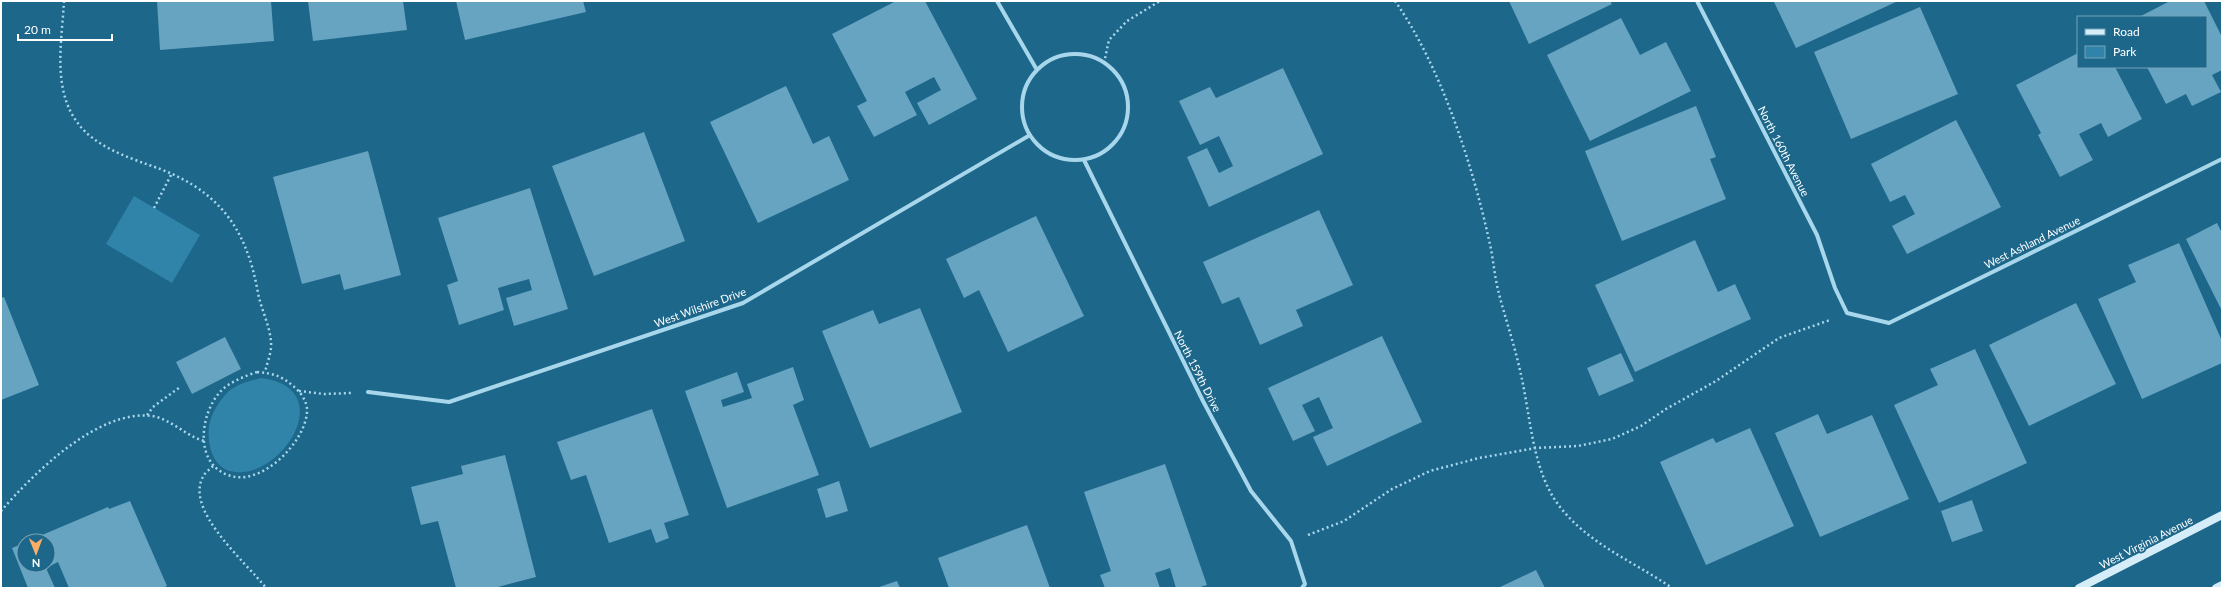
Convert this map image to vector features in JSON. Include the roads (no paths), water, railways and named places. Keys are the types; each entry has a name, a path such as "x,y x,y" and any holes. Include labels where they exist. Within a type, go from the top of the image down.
{"main road":[{"name":"West Virginia Avenue","path":"2079,588 2222,515"},
{"path":"2216,588 2222,585"}],"street":[{"path":"998,1 1037,70"},
{"name":"North 160th Avenue","path":"1698,1 1817,235 1835,288 1847,313"},
{"path":"1070,55 1088,55 1104,63 1118,75 1126,91 1128,109 1125,127 1115,142 1101,154 1084,160 1068,160 1053,155 1040,147 1030,135 1024,122 1022,108 1023,94 1029,81 1037,70 1052,59 1070,55"},
{"name":"West Wilshire Drive","path":"368,392 449,402 743,303 1030,135"},
{"name":"West Ashland Avenue","path":"1847,313 1889,323 2222,159"},
{"name":"North 159th Drive","path":"1084,160 1203,401 1251,491 1291,541 1305,584 1302,588"}]}
